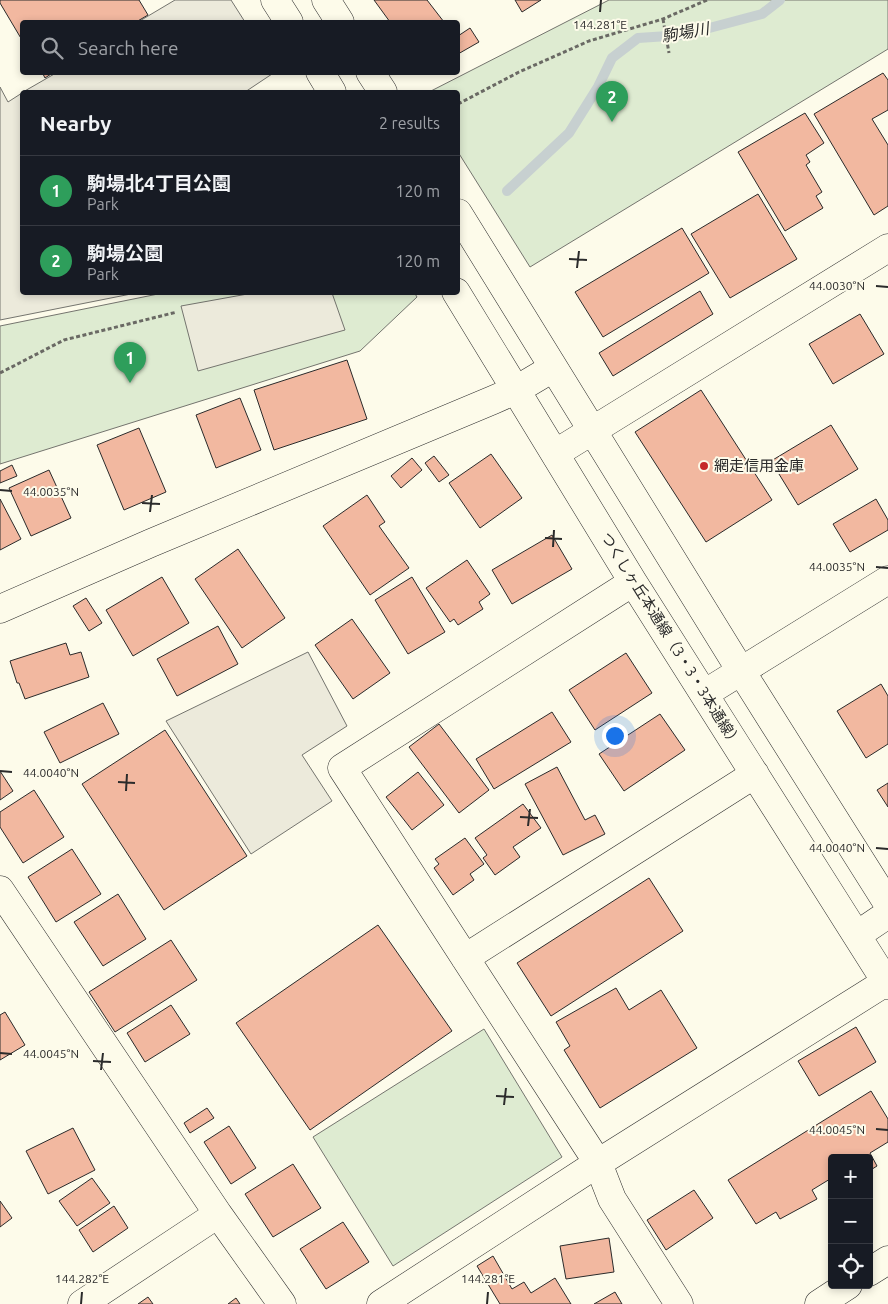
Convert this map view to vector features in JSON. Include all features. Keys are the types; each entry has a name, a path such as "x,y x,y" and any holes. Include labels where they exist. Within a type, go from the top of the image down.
{"street":[{"path":"275,0 288,20"},
{"path":"326,0 339,20"},
{"path":"322,75 331,90"},
{"path":"372,75 382,90"},
{"path":"460,217 740,671 888,904"},
{"path":"556,453 888,248"},
{"name":"つくしヶ丘本通線（3・3・3本通線）","path":"458,295 634,582 887,984"},
{"path":"0,609 516,390 553,368"},
{"path":"704,694 888,580"},
{"path":"634,582 342,768 598,1163 612,1199 679,1304"},
{"path":"465,958 755,774"},
{"path":"0,890 218,1214 282,1304"},
{"path":"857,935 888,914"},
{"path":"381,1304 598,1163 887,984"},
{"path":"82,1304 218,1214"},
{"path":"873,1269 888,1260"},
{"path":"819,1304 842,1289"}],"path":[{"path":"460,103 519,72 589,41 663,19 707,0"},
{"path":"663,19 669,53"},
{"path":"0,373 64,340 177,312"}],"green space":[{"path":"609,0 888,0 888,49 530,267 460,155 460,90 433,90"},
{"path":"153,295 416,295 417,297 360,351 0,464 0,326"},
{"path":"484,1029 562,1157 393,1266 313,1137"}],"shaded area":[{"path":"175,0 231,0 244,20 141,20"},
{"path":"53,75 270,75 248,90 26,90"},
{"path":"0,87 8,102 20,94 20,295 126,295 0,320"},
{"path":"242,295 333,295 345,330 198,371 181,306"},
{"path":"308,652 347,726 302,755 332,801 251,854 166,721"}],"building":[{"path":"0,0 139,0 148,15 139,20 20,20 20,37"},
{"path":"374,0 427,0 442,20 389,20"},
{"path":"515,0 541,0 522,12"},
{"path":"470,28 479,42 460,53 460,35"},
{"path":"883,73 888,80 888,110 872,119 888,145 888,206 874,215 814,114"},
{"path":"805,113 824,143 806,155 810,162 806,165 822,192 816,196 823,208 785,231 738,152"},
{"path":"758,194 797,259 730,298 691,234"},
{"path":"682,228 709,273 603,337 575,292"},
{"path":"700,291 713,314 613,376 599,353"},
{"path":"860,314 884,354 833,384 809,344"},
{"path":"347,360 367,419 274,450 254,390"},
{"name":"網走信用金庫","path":"701,390 772,500 706,542 635,432"},
{"path":"240,398 261,450 216,468 196,415"},
{"path":"831,425 858,469 798,505 771,461"},
{"path":"139,428 166,492 124,510 97,445"},
{"path":"491,454 522,498 480,528 449,483"},
{"path":"434,456 449,475 439,482 425,463"},
{"path":"412,458 422,470 401,488 391,476"},
{"path":"12,465 17,476 0,483 0,471"},
{"path":"49,470 71,518 31,536 9,488"},
{"path":"367,495 385,522 379,526 409,568 370,595 323,526"},
{"path":"0,499 21,539 0,550"},
{"path":"876,499 888,520 888,530 850,552 833,524"},
{"path":"552,535 572,569 512,604 492,570"},
{"path":"238,549 285,618 242,648 195,579"},
{"path":"467,560 490,594 479,602 483,609 458,625 454,619 450,622 426,588"},
{"path":"162,577 189,623 133,656 106,610"},
{"path":"412,577 445,632 408,654 375,600"},
{"path":"86,598 102,623 89,631 73,606"},
{"path":"352,619 390,673 353,699 315,645"},
{"path":"218,626 238,664 177,696 157,659"},
{"path":"66,643 70,655 81,652 89,677 25,699 19,683 17,683 10,661"},
{"path":"626,653 652,693 595,730 569,690"},
{"path":"881,684 888,696 888,744 866,758 837,711"},
{"path":"103,703 119,734 60,763 44,732"},
{"path":"552,712 571,742 494,789 476,759"},
{"path":"660,714 685,750 624,791 599,754"},
{"path":"439,724 489,790 459,813 409,747"},
{"path":"165,730 247,856 164,910 82,784"},
{"path":"557,767 585,820 595,815 605,834 563,855 525,784"},
{"path":"0,771 13,791 0,800"},
{"path":"418,772 444,805 412,830 386,797"},
{"path":"888,783 888,807 877,790"},
{"path":"34,790 64,837 23,863 0,827 0,812"},
{"path":"523,804 541,828 513,847 520,857 495,875 483,858 487,855 475,838"},
{"path":"465,838 484,864 470,874 474,880 453,895 434,868 439,864 435,859"},
{"path":"72,849 101,894 56,922 28,877"},
{"path":"649,878 683,931 551,1016 517,963"},
{"path":"118,894 146,939 103,966 74,922"},
{"path":"378,925 452,1031 310,1130 236,1023"},
{"path":"171,940 197,980 115,1032 89,992"},
{"path":"616,988 629,1010 661,990 697,1048 600,1108 564,1050 570,1046 556,1022"},
{"path":"171,1005 190,1034 145,1062 127,1033"},
{"path":"5,1012 25,1045 0,1060 0,1015"},
{"path":"856,1027 876,1062 819,1096 798,1061"},
{"path":"871,1091 888,1119 888,1142 871,1154 828,1154 828,1180 812,1190 817,1199 780,1219 776,1212 756,1224 728,1180"},
{"path":"207,1108 214,1118 190,1133 184,1123"},
{"path":"229,1126 256,1168 231,1184 204,1142"},
{"path":"73,1128 95,1170 48,1194 26,1151"},
{"path":"873,1159 877,1166 873,1168"},
{"path":"293,1164 321,1208 273,1237 245,1194"},
{"path":"92,1178 110,1203 77,1226 59,1201"},
{"path":"694,1190 713,1218 666,1250 647,1220"},
{"path":"0,1201 12,1218 0,1227"},
{"path":"114,1206 128,1228 93,1252 79,1230"},
{"path":"343,1222 369,1262 326,1289 300,1249"},
{"path":"609,1238 614,1272 566,1279 560,1246"},
{"path":"493,1256 512,1289 524,1282 531,1293 555,1278 571,1304 500,1304 477,1266"},
{"path":"615,1292 622,1304 594,1304"},
{"path":"148,1297 153,1304 138,1304"},
{"path":"236,1298 240,1304 228,1304"}],"waterway":[{"name":"駒場川","path":"507,191 569,133 598,87 612,58 638,38 683,35 762,14 780,0"}],"place":[{"name":"駒場公園","path":"612,122"},
{"name":"駒場北4丁目公園","path":"130,383"},
{"name":"網走信用金庫","path":"704,466"}]}
